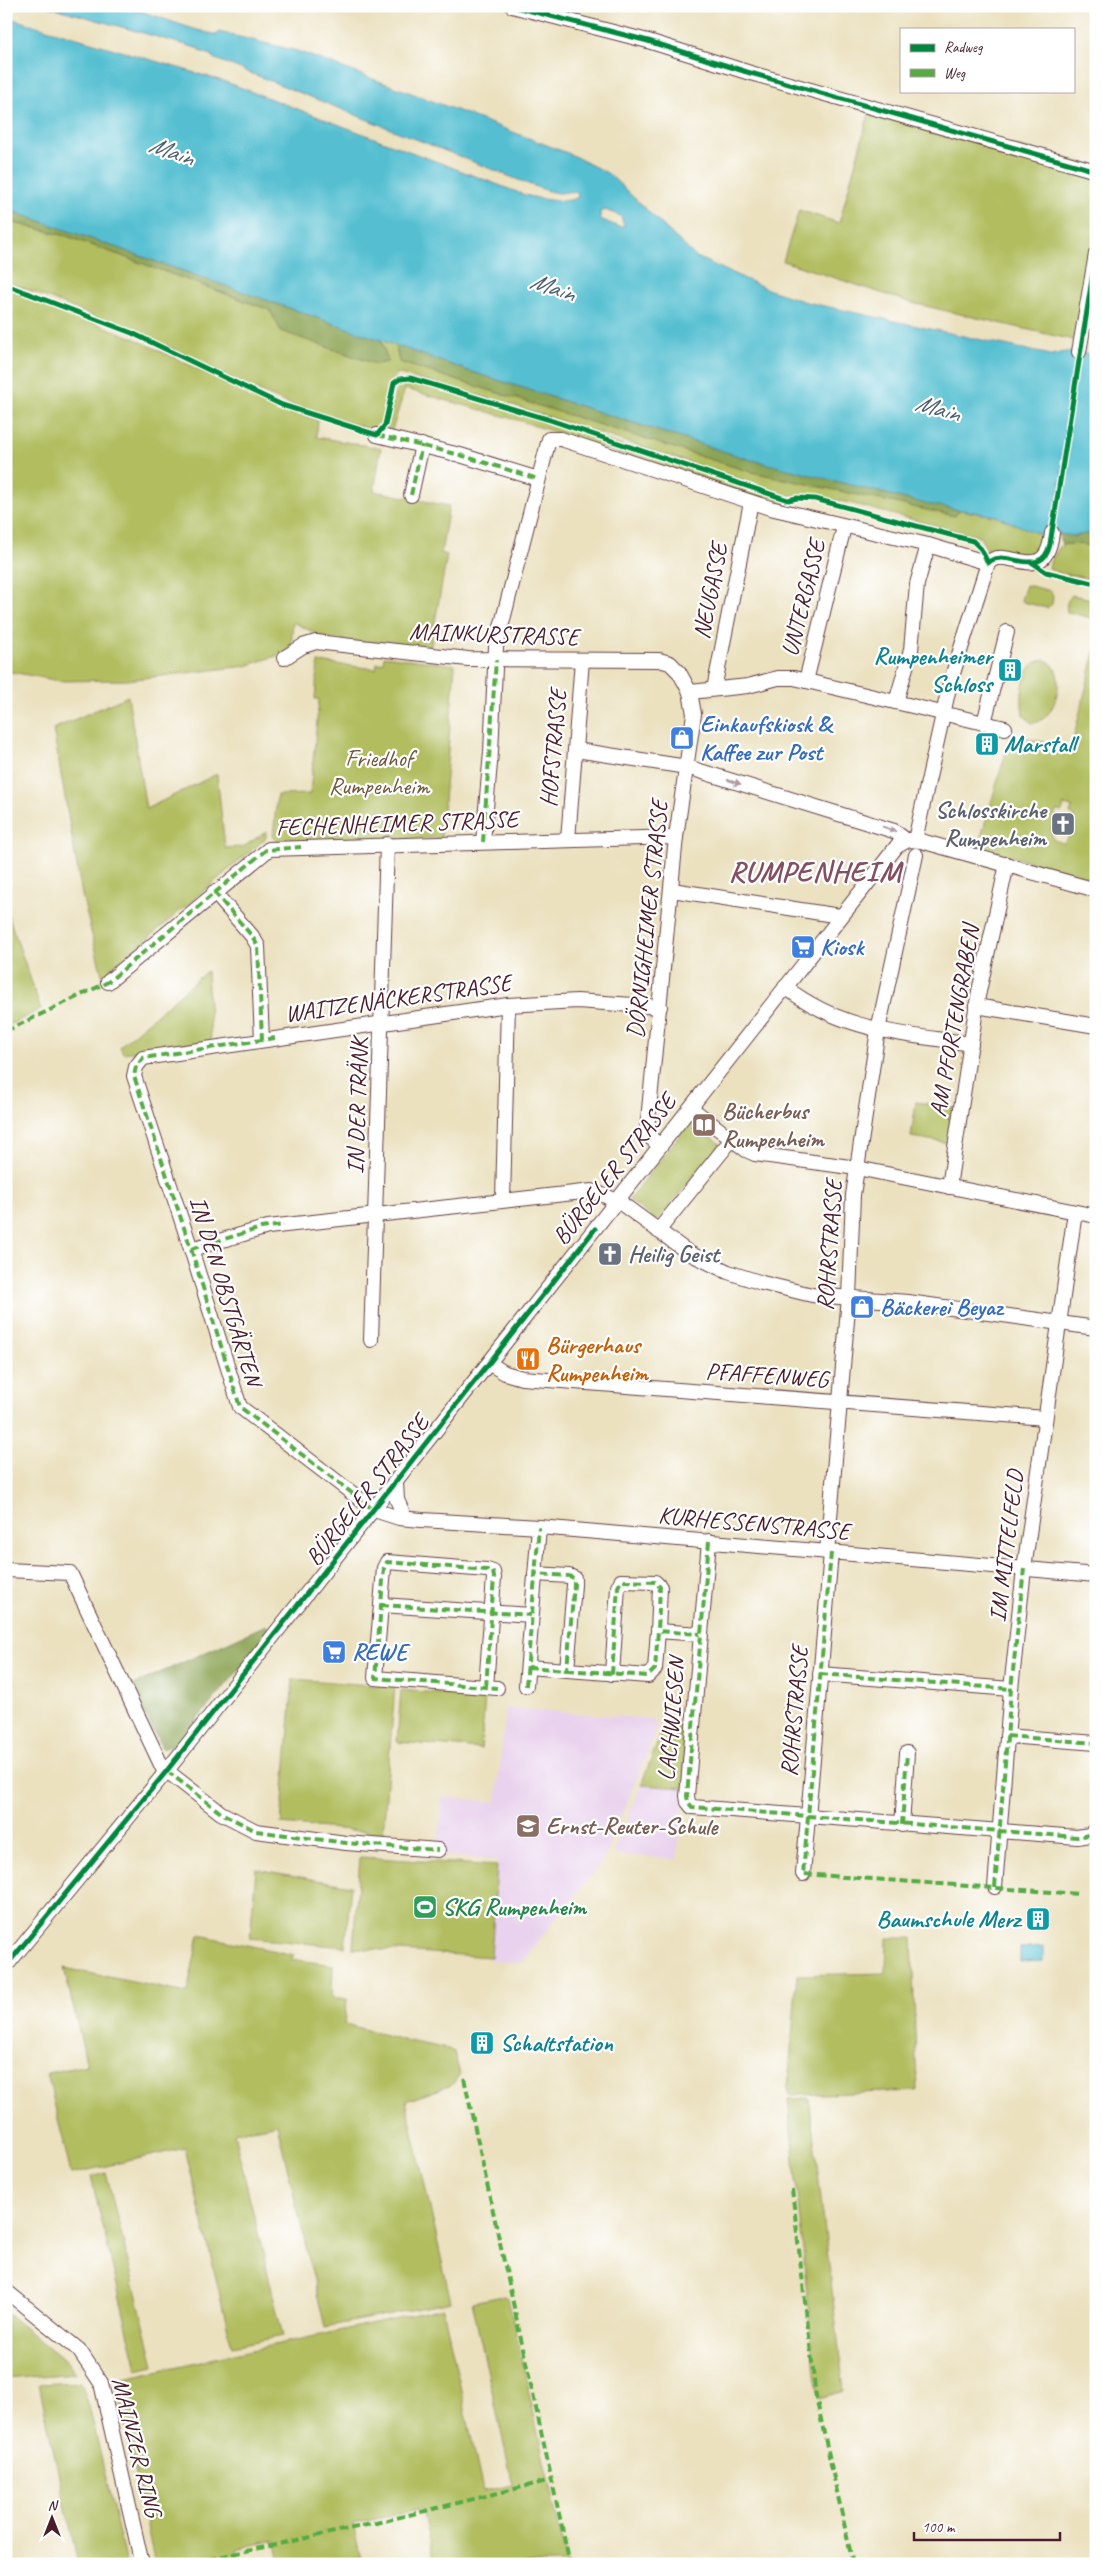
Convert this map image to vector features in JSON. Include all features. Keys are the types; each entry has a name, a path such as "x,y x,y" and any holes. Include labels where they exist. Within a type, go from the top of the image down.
{"street":[{"path":"512,6 648,41 756,75 1096,171"},
{"path":"1079,352 1096,254"},
{"path":"377,435 422,445 538,479"},
{"path":"483,842 491,752 496,647 546,444 552,438 561,439 751,502 844,527 928,545 988,563"},
{"path":"411,495 422,445"},
{"name":"NEUGASSE","path":"714,689 751,502"},
{"name":"UNTERGASSE","path":"806,680 844,527"},
{"path":"910,840 950,683 988,563 992,559 999,558 1028,563 1037,561 1049,549 1052,533"},
{"path":"896,702 911,650 916,591 928,545"},
{"path":"984,723 1007,632"},
{"name":"MAINKURSTRASSE","path":"284,658 303,646 316,642 444,657 496,660 666,662 680,672 690,692"},
{"name":"HOFSTRASSE","path":"568,840 582,660"},
{"path":"690,692 748,686 778,678 806,680 1005,728"},
{"name":"DÖRNIGHEIMER STRASSE","path":"660,1146 651,1138 647,1130 676,837 694,714 690,692"},
{"path":"576,750 687,768 894,831 910,840 1006,864 1096,890"},
{"name":"FECHENHEIMER STRASSE","path":"108,982 214,892 269,849 387,844 676,837"},
{"name":"BÜRGELER STRASSE","path":"6,1966 166,1772 490,1364 840,916 897,846 910,840"},
{"name":"IN DER TRÄNK","path":"371,1340 383,1022 387,844"},
{"name":"ROHRSTRASSE","path":"803,1874 849,1297 852,1203 878,1030 916,854"},
{"name":"AM PFORTENGRABEN","path":"949,1187 976,1006 1006,864"},
{"path":"672,890 840,916"},
{"path":"214,892 252,936 258,946 262,1040"},
{"path":"785,987 820,1010 856,1025 971,1044"},
{"name":"WAITZENÄCKERSTRASSE","path":"143,1058 508,1005 578,1001 660,1006"},
{"path":"503,1200 508,1005"},
{"path":"976,1006 1096,1026"},
{"name":"IN DEN OBSTGÄRTEN","path":"143,1058 136,1067 134,1076 191,1249 240,1407 377,1505"},
{"path":"691,1108 732,1139 756,1154 857,1168 1096,1216"},
{"path":"658,1231 732,1139"},
{"path":"191,1249 268,1226 586,1190 597,1192 618,1201 689,1253 740,1276 803,1293 908,1302 1096,1328"},
{"name":"IM MITTELFELD","path":"995,1887 1006,1736 1024,1569 1075,1212"},
{"name":"PFAFFENWEG","path":"490,1364 505,1374 522,1378 1045,1418"},
{"path":"396,1482 397,1500 406,1516"},
{"name":"KURHESSENSTRASSE","path":"377,1505 406,1516 1096,1575"},
{"path":"526,1686 539,1527"},
{"name":"LACHWIESEN","path":"709,1542 687,1796 690,1805 696,1808 807,1818 1077,1837 1089,1835 1096,1829"},
{"path":"390,1561 490,1570 494,1577 492,1688 375,1678 381,1605 384,1568 390,1561"},
{"path":"6,1570 70,1573 166,1772 227,1817 256,1831 346,1844 438,1850"},
{"path":"535,1574 574,1578 567,1670"},
{"path":"528,1667 612,1674 645,1676 652,1674 655,1669 660,1587 655,1582 621,1581 618,1587 612,1674"},
{"path":"381,1605 531,1616"},
{"path":"658,1631 700,1634"},
{"path":"820,1674 1011,1689"},
{"path":"1006,1736 1096,1742"},
{"path":"902,1824 907,1753"},
{"name":"MAINZER RING","path":"6,2291 78,2350 101,2383 142,2564"}],"shaded area":[{"name":"Ernst-Reuter-Schule","path":"506,1708 654,1719 657,1728 604,1859 521,1963 491,1961 498,1860 437,1855 442,1797 496,1802"},
{"path":"641,1785 684,1788 677,1859 618,1855 614,1851"}],"green space":[{"path":"870,110 1096,166 1096,240 1073,340 912,303 783,261 799,210 839,223"},
{"path":"6,209 381,340 388,362 376,364 281,331 270,310 67,236 6,221"},
{"path":"6,221 67,236 270,310 281,331 376,364 388,362 381,340 396,345 399,362 748,471 955,516 959,510 996,516 1045,536 1040,552 1034,554 996,553 990,555 980,537 845,502 803,495 782,496 762,486 509,404 396,373 380,428 376,431 292,405 247,386 163,344 6,281"},
{"path":"6,288 133,338 269,403 318,421 316,437 381,448 374,491 449,506 441,553 447,555 430,650 325,638 293,622 291,648 279,655 246,666 127,680 60,681 6,671"},
{"path":"396,345 469,371 748,459 959,510 955,516 748,471 399,362"},
{"path":"401,380 420,382 554,423 771,495 804,512 833,520 801,513 521,421 405,389 391,433 387,431 397,384"},
{"path":"1096,532 1096,545 1062,544 1058,534 1074,536"},
{"path":"1062,544 1096,545 1096,580 1056,572 1049,568 1051,560"},
{"path":"1026,585 1051,591 1053,596 1052,604 1047,608 1023,602 1021,600"},
{"path":"1072,595 1096,600 1096,619 1067,612 1067,603"},
{"path":"1096,648 1096,880 978,847 1011,735 1071,748","holes":["1064,805 1072,807 1070,814 1075,816 1070,836 1063,843 1054,840 1051,831 1056,811 1062,812"]},
{"name":"Friedhof Rumpenheim","path":"384,656 455,665 441,838 278,843 273,837 277,795 310,794 319,699 315,699 318,662 376,669 377,663 383,663"},
{"path":"1045,660 1053,665 1057,673 1057,694 1048,714 1040,721 1032,723 1023,715 1022,690 1031,666"},
{"path":"128,696 146,809 217,774 225,848 243,847 266,832 266,838 121,961 111,967 113,971 103,979 82,895 53,729"},
{"path":"6,909 41,1009 6,1027"},
{"path":"207,971 211,1041 123,1053 120,1046"},
{"path":"916,1102 954,1108 949,1143 911,1137"},
{"path":"690,1122 720,1144 657,1221 629,1200"},
{"path":"266,1625 270,1633 177,1743 162,1748 131,1686"},
{"path":"293,1679 395,1687 383,1833 281,1824"},
{"path":"401,1690 485,1697 481,1749 397,1742"},
{"path":"668,1724 688,1727 684,1788 641,1785 663,1728"},
{"name":"SKG Rumpenheim","path":"360,1857 497,1866 491,1957 353,1948"},
{"path":"256,1869 351,1886 345,1947 250,1938"},
{"path":"199,1935 294,1955 291,1959 333,1965 332,1997 347,1999 345,2024 454,2052 460,2074 452,2085 406,2101 451,2302 325,2327 277,2124 234,2133 283,2336 232,2346 185,2148 71,2174 47,2073 87,2065 64,1968 187,1993"},
{"path":"887,1938 912,1938 917,2091 790,2095 788,2088 797,1975 886,1973"},
{"path":"809,2098 844,2391 819,2398 815,2374 788,2099"},
{"path":"106,2173 154,2365 137,2369 91,2177"},
{"path":"503,2296 508,2298 567,2564 434,2564 422,2509 353,2524 362,2564 281,2564 275,2540 237,2549 240,2564 155,2564 116,2384 119,2379 443,2308 483,2491 513,2485 472,2302"},
{"path":"6,2313 67,2362 75,2373 6,2379"},
{"path":"81,2382 91,2414 126,2564 78,2564 39,2384"}],"water":[{"name":"Main","path":"97,4 117,6 137,10 218,35 219,32 297,51 570,154 609,174 696,257 770,290 806,302 1051,355 1074,352 1091,355 1096,358 1096,532 1074,536 1052,533 1041,535 996,516 926,504 748,459 469,371 6,209 6,17 226,82 525,195 558,201 577,198 578,194 573,192 559,193 531,185 213,58 212,55 199,51 200,49 47,6","holes":["605,210 621,216 624,226 619,227 600,219 600,212"]},
{"path":"1043,1947 1043,1961 1020,1962 1020,1948"}],"ferry route":[{"path":"1053,528 1078,359"}],"marked path":[{"path":"377,435 460,455 538,479"},
{"path":"411,495 422,445"},
{"path":"483,842 496,660"},
{"path":"6,1031 108,982 266,850 301,847"},
{"path":"214,892 252,936 258,946 262,1040"},
{"path":"275,1038 143,1058 136,1067 134,1076 191,1249 240,1407 374,1510"},
{"path":"191,1249 261,1228 284,1225"},
{"path":"526,1686 539,1527"},
{"path":"709,1541 687,1796 688,1802 692,1807 1077,1837 1089,1835 1096,1829"},
{"path":"831,1553 803,1874 1079,1894"},
{"path":"486,1687 493,1572 387,1562 384,1568 375,1678 497,1688"},
{"path":"995,1887 1011,1689 1024,1569"},
{"path":"528,1667 567,1670 574,1585 574,1578 569,1576 535,1574"},
{"path":"612,1674 618,1587 621,1581 655,1582 660,1587 658,1631"},
{"path":"381,1605 531,1615"},
{"path":"567,1670 648,1676 655,1669 658,1631 700,1634"},
{"path":"820,1674 1011,1689"},
{"path":"1007,1736 1096,1743"},
{"path":"902,1825 907,1753"},
{"path":"167,1771 221,1813 256,1831 346,1843 438,1850"},
{"path":"464,2078 570,2564"},
{"path":"792,2189 816,2397 853,2564"},
{"path":"186,2564 376,2523 551,2480"}],"cycle path":[{"path":"512,6 648,41 747,72 1096,171"},
{"path":"6,285 132,333 282,405 377,435 385,425 394,383 400,379 410,378 547,419 788,500 797,498 815,499 973,541 981,549 988,563 995,559 1003,558 1031,562 1039,561 1046,555 1050,544 1096,254"},
{"path":"1033,563 1046,572 1096,584"},
{"path":"6,1966 165,1773 595,1229"}],"place":[{"name":"Rumpenheimer Schloss","path":"1010,670"},
{"name":"Einkaufskiosk & Kaffee zur Post","path":"682,738"},
{"name":"Marstall","path":"987,744"},
{"name":"Schlosskirche Rumpenheim","path":"1063,824"},
{"name":"Kiosk","path":"803,947"},
{"name":"Bücherbus Rumpenheim","path":"704,1125"},
{"name":"Heilig Geist","path":"610,1254"},
{"name":"Bäckerei Beyaz","path":"862,1307"},
{"name":"Bürgerhaus Rumpenheim","path":"528,1359"},
{"name":"REWE","path":"334,1652"},
{"name":"Ernst-Reuter-Schule","path":"528,1826"},
{"name":"SKG Rumpenheim","path":"425,1907"},
{"name":"Baumschule Merz","path":"1038,1919"},
{"name":"Schaltstation","path":"482,2043"}],"district":[{"name":"RUMPENHEIM","path":"815,871"}]}
